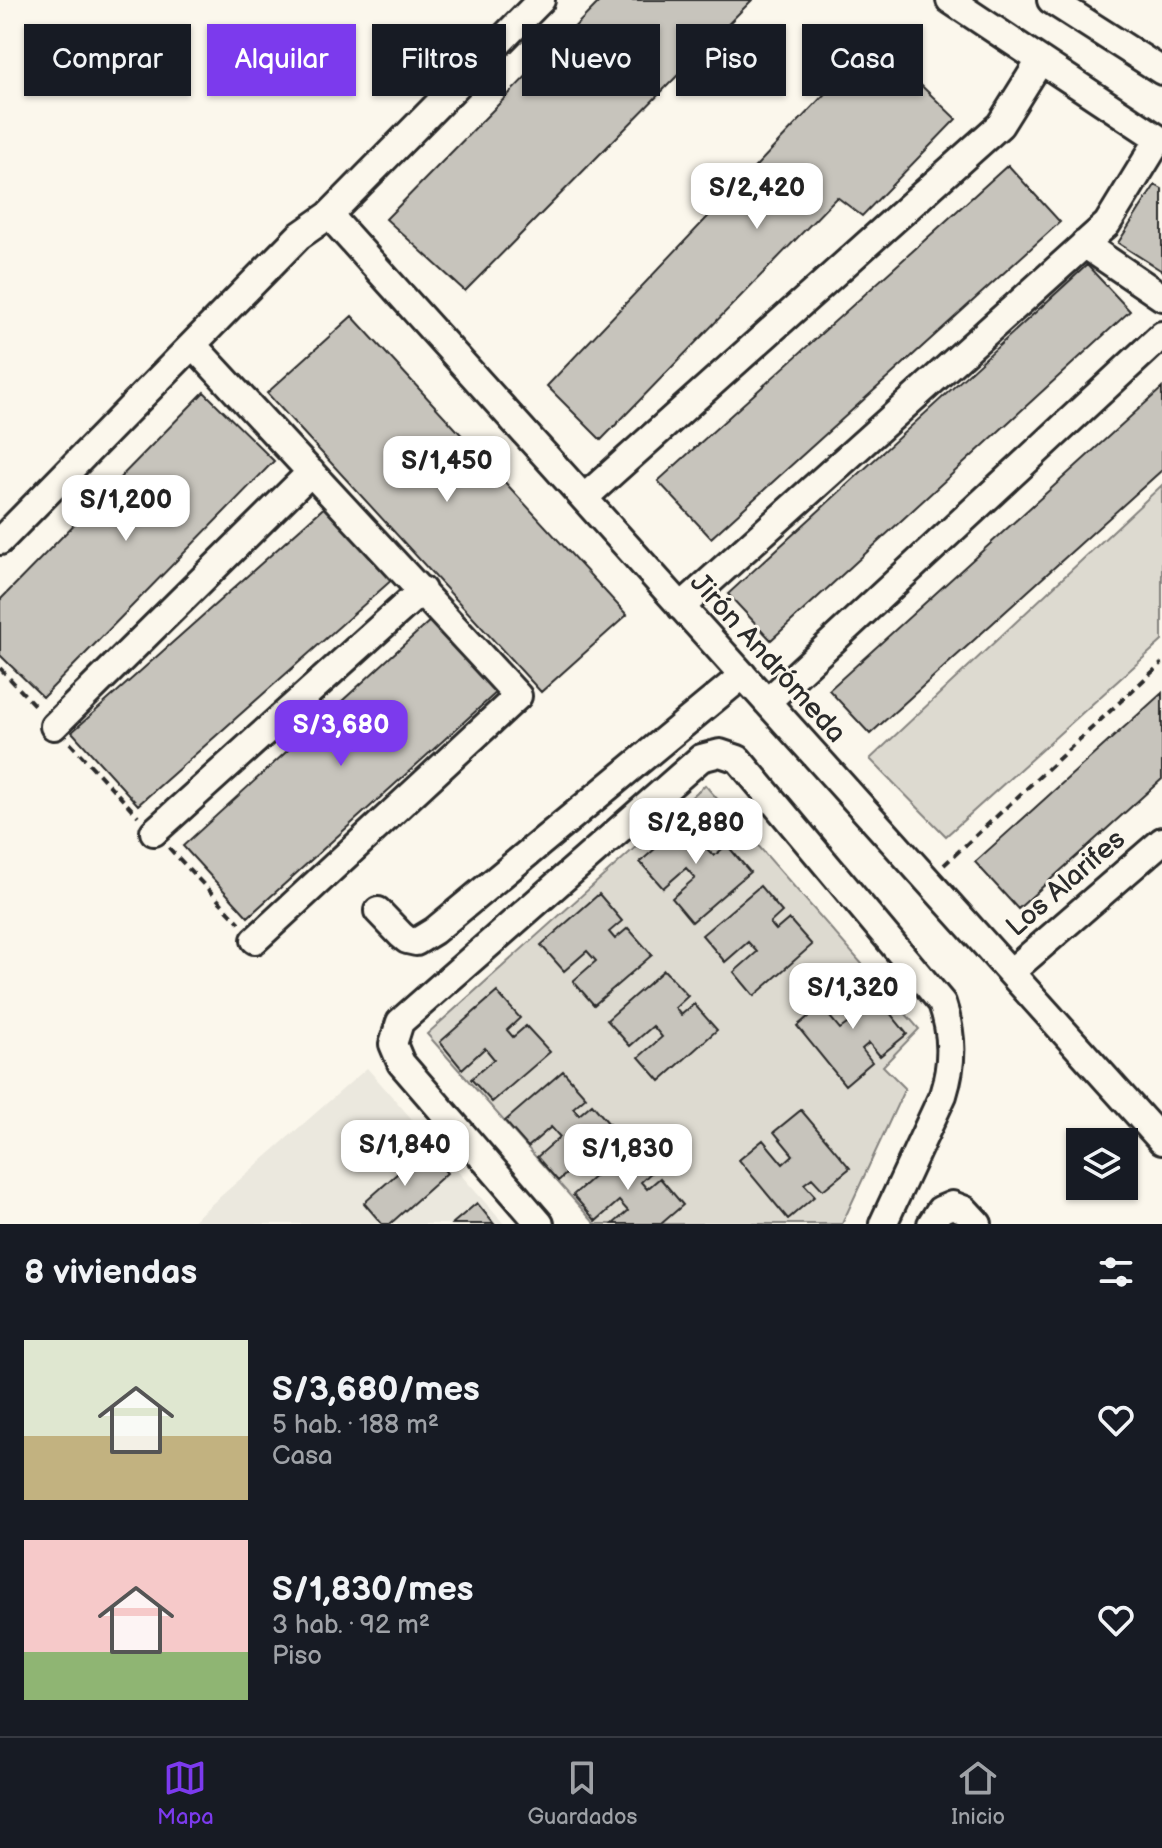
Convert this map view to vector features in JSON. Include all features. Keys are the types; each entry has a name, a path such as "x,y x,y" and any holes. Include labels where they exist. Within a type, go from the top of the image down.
{"street":[{"path":"0,541 299,236 329,215 541,0"},
{"path":"681,607 1107,224 1160,140 950,0"},
{"path":"1051,0 1162,71"},
{"path":"584,498 1000,125 1040,61"},
{"name":"Jirón Andrómeda","path":"329,215 927,880 1158,1129"},
{"path":"1084,244 1162,297"},
{"path":"767,702 1162,335"},
{"path":"193,345 518,696 255,940"},
{"path":"54,726 311,472"},
{"path":"154,832 422,590"},
{"path":"378,911 407,940 416,942 434,931 743,675"},
{"path":"540,1224 401,1063 393,1044 400,1022 701,758 720,753 738,759 942,1003 948,1020 951,1039 949,1077 883,1224"},
{"name":"Los Alarifes","path":"1011,972 1162,841"},
{"path":"931,1224 940,1210 952,1205 972,1217"}],"path":[{"path":"927,880 1162,663"},
{"path":"0,668 255,940"}],"shaded area":[{"path":"1162,485 1162,641 946,836 870,759"},
{"path":"705,785 919,1029 883,1066 905,1088 842,1224 595,1224 427,1034"},
{"path":"367,1068 504,1224 189,1224"}],"building":[{"path":"601,0 752,0 728,24 676,24 676,77 660,93 660,24 577,24"},
{"path":"522,80 522,96 657,96 465,291 386,219"},
{"path":"923,87 956,119 862,216 837,197 601,440 547,386 823,96 923,96"},
{"path":"1008,165 1060,222 711,538 658,481"},
{"path":"1155,185 1162,189 1162,271 1118,243"},
{"path":"1087,265 1130,311 771,640 728,594"},
{"path":"352,316 627,615 541,692 267,393"},
{"path":"1162,388 1162,470 870,734 829,690"},
{"path":"204,392 274,461 43,697 0,655 0,600"},
{"path":"328,504 394,578 138,805 72,732"},
{"path":"432,619 498,691 248,917 183,846"},
{"path":"1162,693 1162,779 1018,909 975,862"},
{"path":"697,812 720,838 707,849 714,856 727,845 750,872 692,922 672,898 695,878 686,868 663,888 640,862"},
{"path":"760,886 782,912 770,923 776,930 789,919 812,945 754,996 734,972 757,952 748,942 725,962 702,935"},
{"path":"599,894 622,921 609,932 615,939 628,928 652,955 594,1005 573,981 596,961 587,951 564,971 541,945"},
{"path":"664,970 688,996 675,1008 681,1015 694,1004 717,1030 660,1081 639,1057 662,1037 653,1026 630,1046 607,1020"},
{"path":"859,975 907,1034 880,1056 869,1043 862,1049 872,1062 845,1085 797,1026 821,1006 840,1029 851,1021 832,998"},
{"path":"497,992 520,1018 507,1030 513,1037 526,1026 550,1052 492,1102 471,1079 494,1059 485,1048 462,1069 440,1042"},
{"path":"563,1071 586,1097 573,1108 579,1115 592,1104 615,1131 558,1181 537,1157 560,1137 551,1127 528,1147 505,1121"},
{"path":"801,1110 850,1168 823,1190 812,1178 804,1184 815,1196 788,1219 739,1160 763,1140 783,1164 793,1155 774,1132"},
{"path":"630,1145 653,1171 641,1182 647,1189 660,1178 683,1205 661,1224 613,1224 628,1211 619,1201 596,1221 573,1195"},
{"path":"425,1149 447,1173 390,1224 382,1224 364,1203"},
{"path":"477,1203 494,1224 452,1224"}]}
